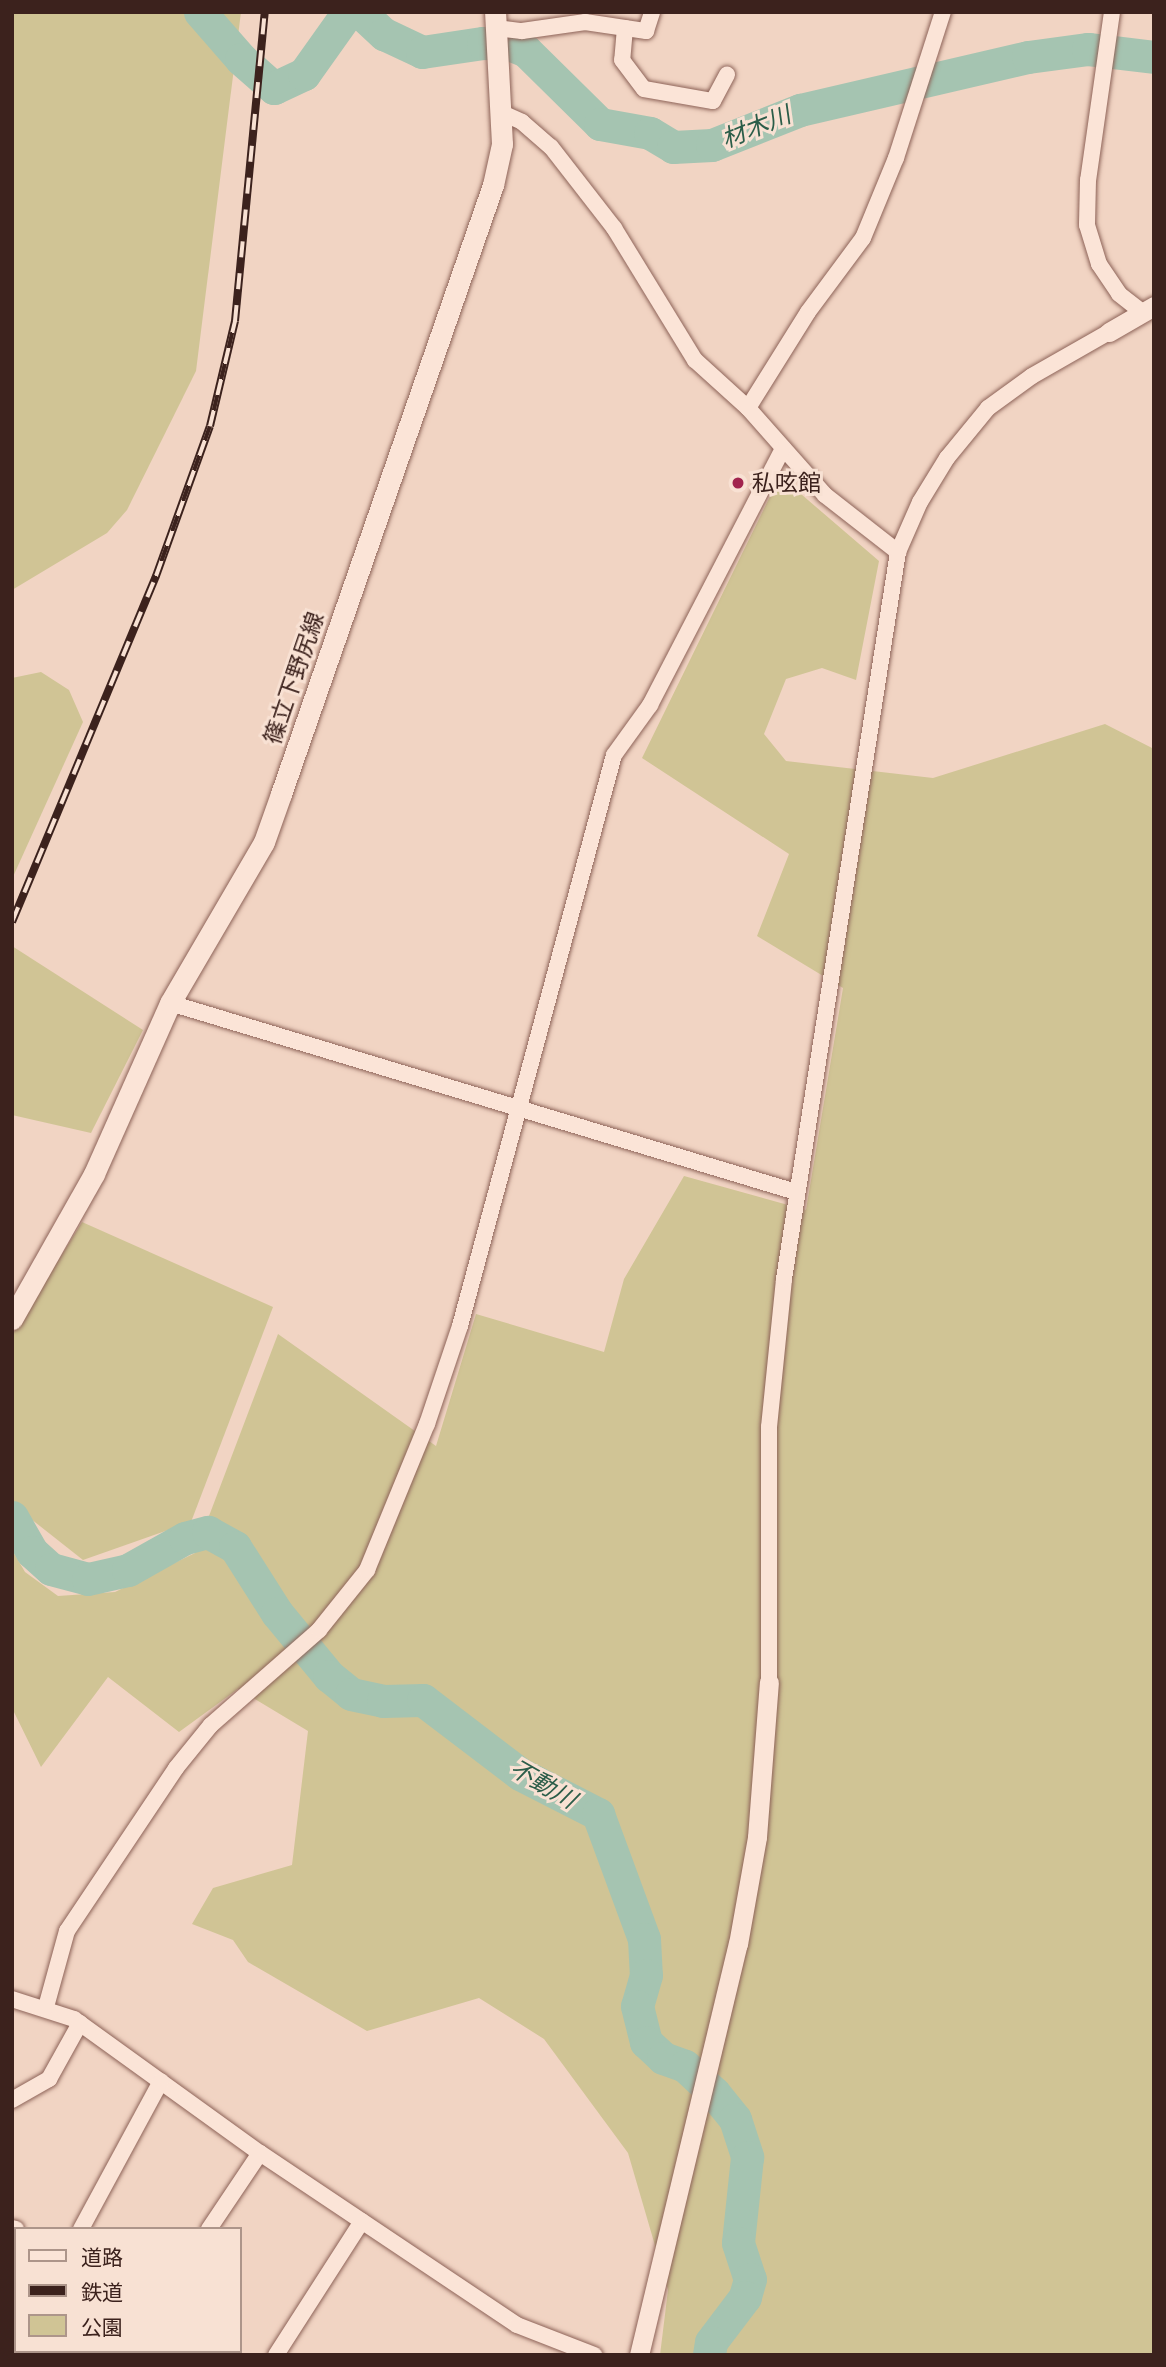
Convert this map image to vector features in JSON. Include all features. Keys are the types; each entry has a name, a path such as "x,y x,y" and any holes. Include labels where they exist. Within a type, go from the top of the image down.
{"main road":[{"name":"篠立下野尻線","path":"12,1319 94,1174 170,1003 264,842 493,185 502,144 496,24"}],"street":[{"path":"496,24 522,31 585,22 646,30 652,12"},
{"path":"748,408 808,312 863,238 917,94 943,12"},
{"path":"1112,12 1088,180 1087,225 1099,264 1119,294 1150,313"},
{"path":"625,28 622,60 644,89 713,100 727,75"},
{"path":"500,112 529,127 551,147 614,228 695,360 748,408 825,495 898,552"},
{"path":"639,2355 738,1944 757,1837 769,1682 769,1427 796,1192 898,552 920,502 947,458 988,408 1032,376 1109,332 1150,313"},
{"path":"46,2007 67,1931 135,1826 211,1725 310,1637 367,1570 395,1507 460,1326 523,1106 614,755 650,705 783,448"},
{"path":"170,1003 523,1106 796,1192"},
{"path":"12,1999 46,2007 80,2023 260,2152 517,2325 594,2355"},
{"path":"12,2100 49,2079 80,2023"},
{"path":"82,2227 161,2081"},
{"path":"210,2227 260,2152"},
{"path":"276,2355 362,2221"}],"green space":[{"path":"12,12 241,12 196,371 127,510 107,533 12,590"},
{"path":"780,476 879,561 856,680 822,668 786,679 764,734 786,761 933,778 1105,724 1154,749 1154,2355 660,2355 668,2290 628,2153 544,2039 479,1998 367,2031 248,1962 233,1940 192,1924 213,1888 292,1865 308,1731 238,1689 179,1732 108,1677 41,1767 12,1708 12,1550 25,1572 58,1596 115,1592 195,1553 278,1334 436,1446 476,1314 604,1352 624,1279 684,1176 806,1210 843,988 757,936 789,854 642,758"},
{"path":"41,672 69,690 83,722 12,879 12,678"},
{"path":"12,946 143,1030 91,1133 12,1115"},
{"path":"82,1222 273,1307 191,1522 83,1560 12,1504 12,1335"}],"waterway":[{"name":"材木川","path":"200,12 241,59 274,88 304,74 348,12"},
{"name":"材木川","path":"360,12 384,34 422,52 483,43 509,44 526,51 600,124 650,133 673,147 712,145 800,110 1028,57 1088,49 1154,57"},
{"name":"不動川","path":"12,1517 32,1552 51,1569 88,1579 128,1570 185,1538 208,1532 235,1547 277,1613 329,1676 351,1694 383,1701 423,1700 520,1774 598,1814 644,1939 646,1975 637,2006 646,2042 663,2058 685,2066 714,2093 735,2119 747,2157 738,2243 750,2279 745,2297 711,2342 709,2355"}],"railway":[{"path":"12,922 156,576 210,426 235,321 265,12"}],"place":[{"name":"私呟館","path":"738,483"}]}
